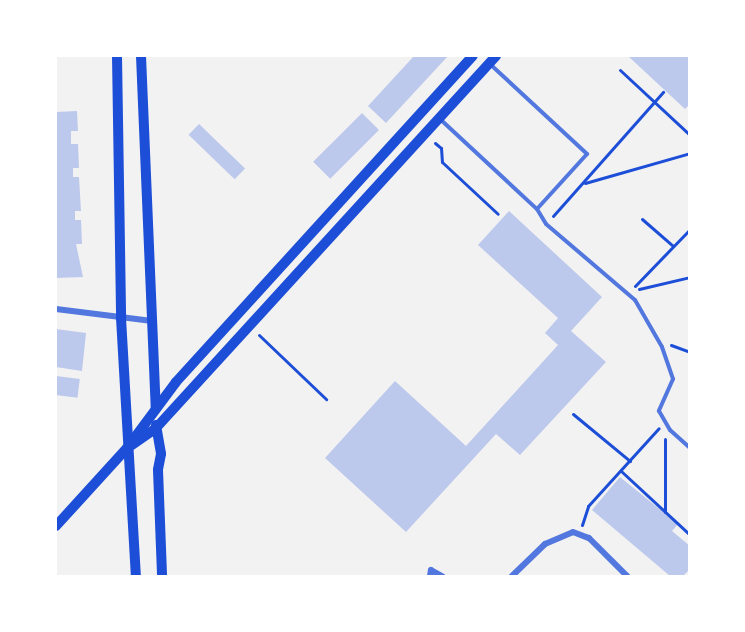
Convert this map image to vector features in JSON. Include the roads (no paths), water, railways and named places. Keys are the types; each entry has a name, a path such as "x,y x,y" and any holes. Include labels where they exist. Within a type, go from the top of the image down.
{"main road":[{"path":"117,56 121,318 136,576"},
{"path":"141,56 156,428 161,454 158,470 162,576"},
{"path":"56,526 127,448 156,406 473,56"},
{"path":"127,448 156,428 493,59"}],"street":[{"path":"56,309 152,321"},
{"path":"512,576 553,538 580,533 627,576"},
{"path":"430,576 431,570 442,576"}],"lane":[{"path":"493,59 587,154 537,209"},
{"path":"439,118 537,209 563,240 635,300 662,347 673,379 659,411 670,430 690,448"}]}
